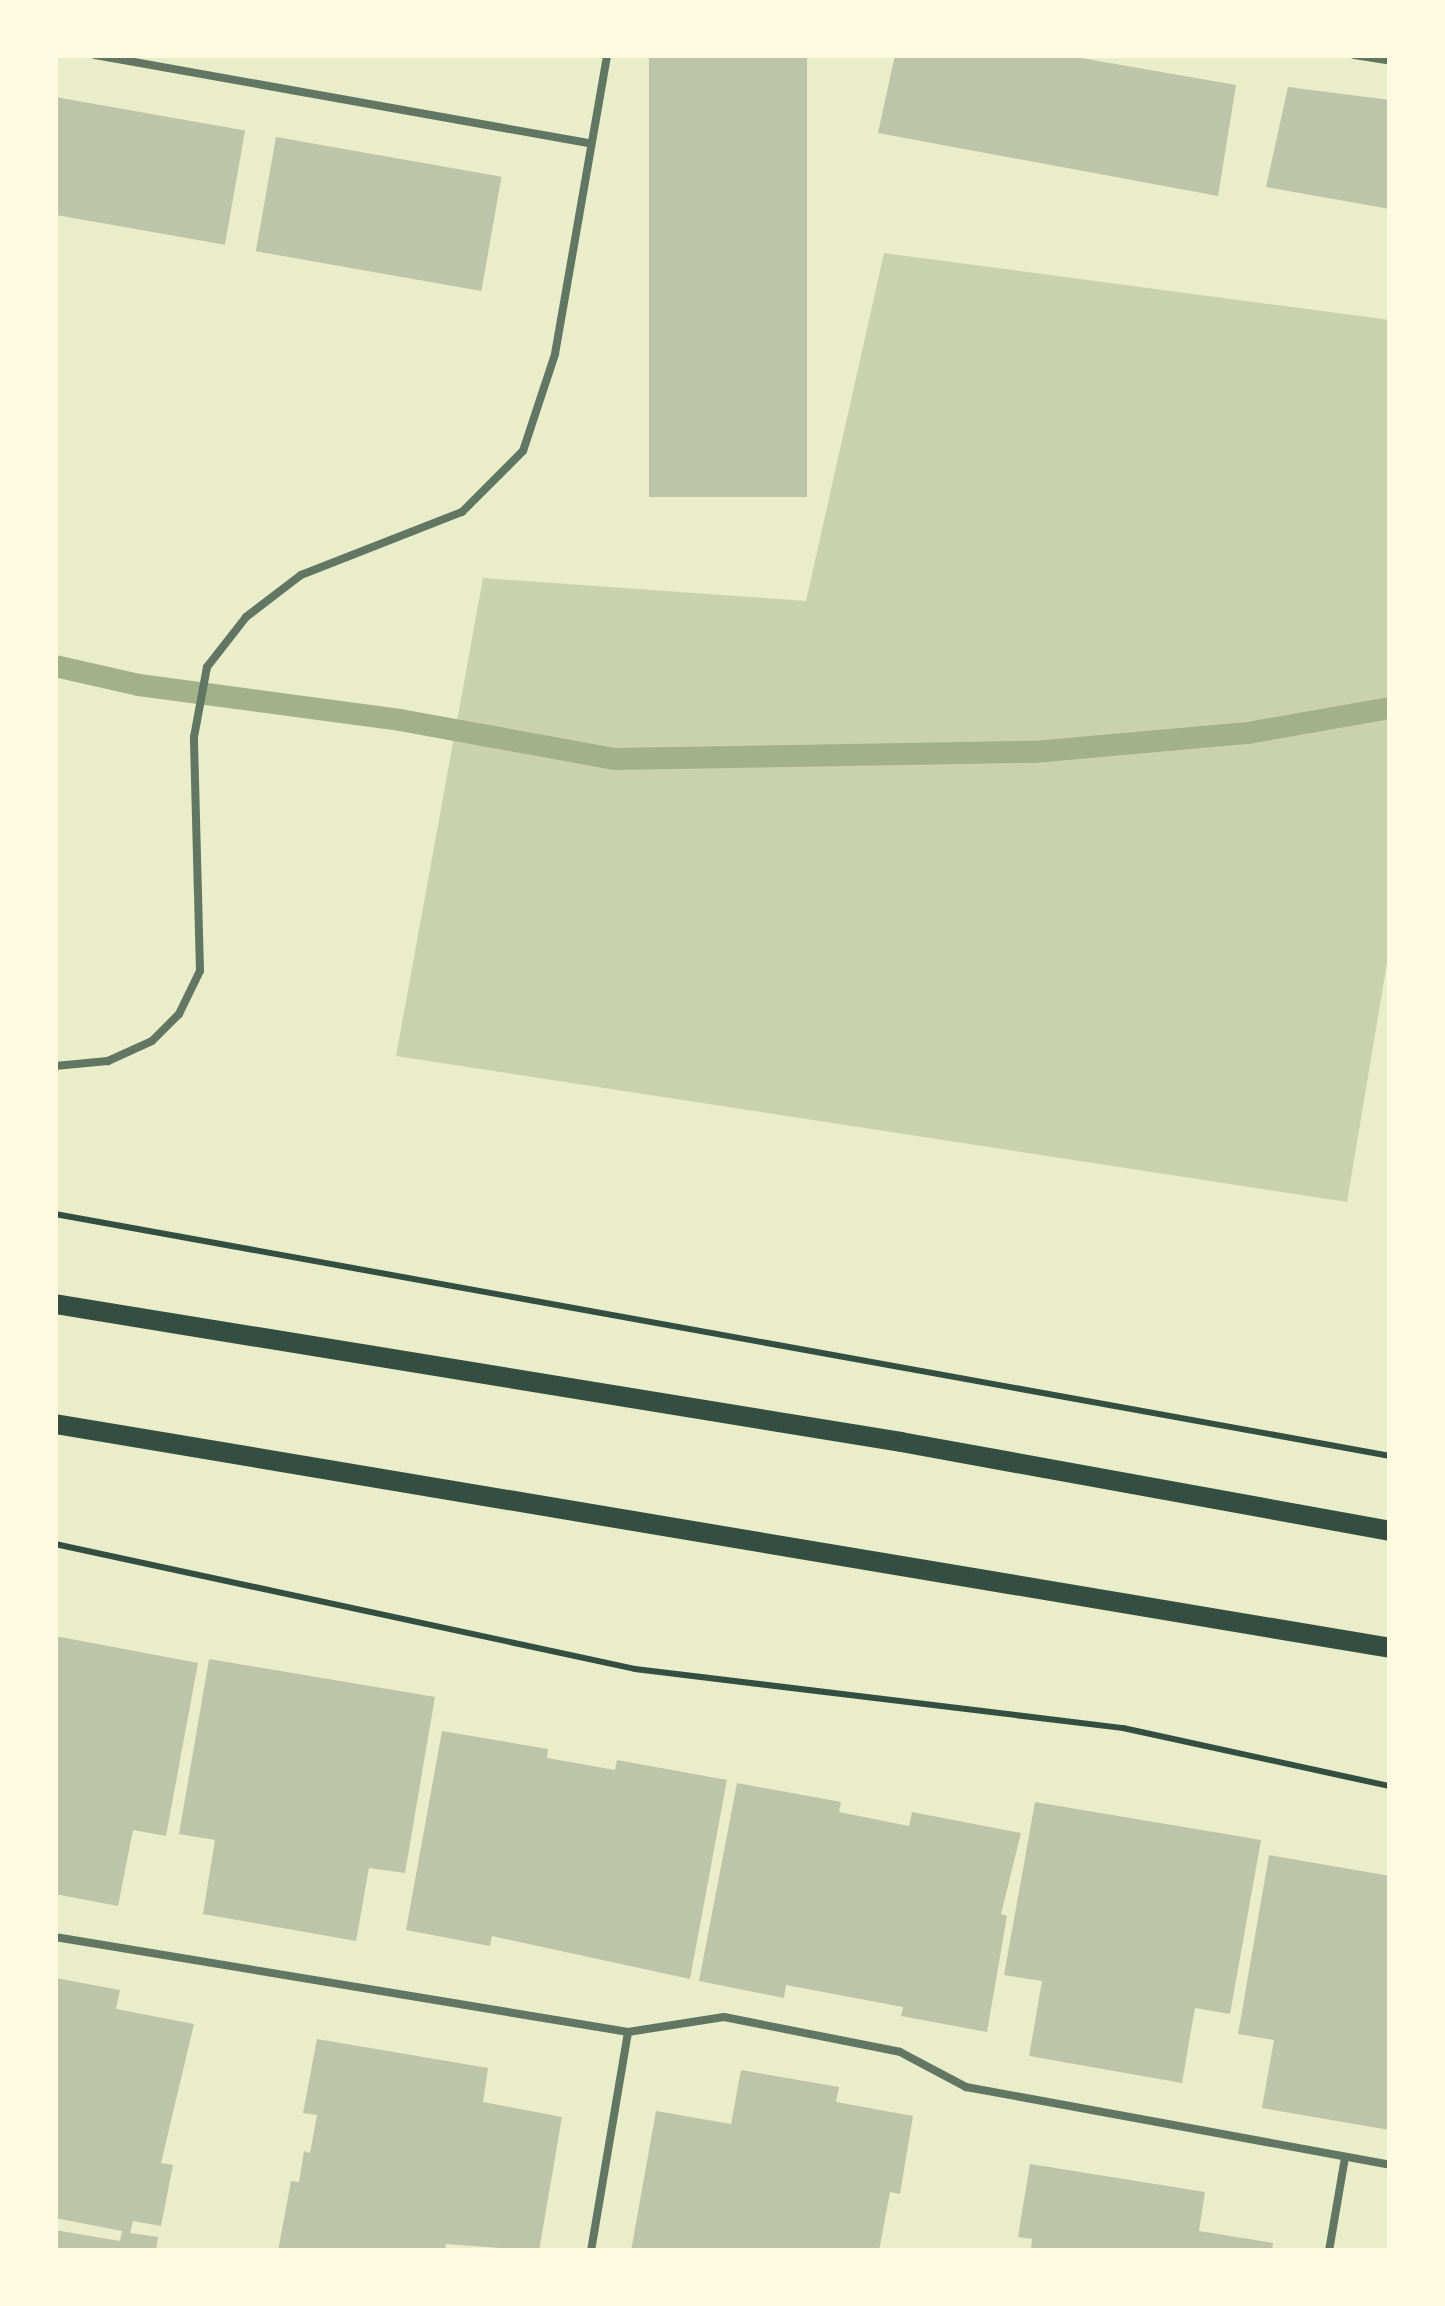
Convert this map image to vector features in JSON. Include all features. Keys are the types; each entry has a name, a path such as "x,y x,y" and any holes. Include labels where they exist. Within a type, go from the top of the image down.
{"main road":[{"path":"55,1304 901,1442 1390,1532"},
{"path":"55,1424 1390,1648"}],"lane":[{"path":"95,55 588,143"},
{"path":"55,1066 108,1061 152,1041 179,1014 200,971 194,737 207,667 246,618 301,576 462,512 524,450 555,354 588,143 607,55"},
{"path":"1354,55 1390,61"},
{"path":"55,1938 628,2032 724,2017 900,2052 966,2086 1390,2166"},
{"path":"591,2251 628,2032"},
{"path":"1328,2251 1345,2157"}],"path":[{"path":"55,1214 1390,1456"},
{"path":"55,1544 635,1669 1124,1728 1390,1786"}],"green space":[{"path":"884,253 1390,320 1390,945 1347,1202 396,1056 483,578 806,601"}],"building":[{"path":"649,55 807,55 807,497 649,497"},
{"path":"895,55 1064,55 1236,85 1218,196 878,133"},
{"path":"1288,87 1390,100 1390,209 1266,187"},
{"path":"55,97 245,131 225,245 55,215"},
{"path":"276,137 502,177 481,291 256,251"},
{"path":"55,1636 198,1663 166,1836 133,1830 118,1906 55,1894"},
{"path":"209,1659 435,1697 405,1873 369,1868 356,1941 203,1914 215,1840 179,1834"},
{"path":"442,1731 548,1749 547,1758 615,1770 617,1760 727,1780 690,1979 492,1936 490,1946 406,1930"},
{"path":"737,1783 841,1802 839,1812 909,1826 912,1812 1021,1833 1001,1914 1007,1916 987,2032 901,2016 903,2007 786,1985 784,1998 699,1981"},
{"path":"1035,1802 1261,1840 1230,2014 1195,2008 1182,2083 1029,2056 1042,1981 1004,1975"},
{"path":"1269,1855 1390,1876 1390,2130 1262,2108 1274,2040 1238,2034"},
{"path":"55,1978 120,1990 116,2009 194,2024 161,2163 173,2165 161,2226 133,2221 130,2233 158,2237 156,2251 55,2251 55,2230 120,2241 122,2231 55,2218"},
{"path":"317,2039 488,2068 483,2102 562,2117 539,2251 446,2244 445,2251 278,2251 291,2181 299,2182 304,2151 310,2153 317,2115 303,2113"},
{"path":"741,2070 839,2087 836,2102 913,2116 900,2194 890,2192 879,2251 631,2251 656,2111 731,2124"},
{"path":"1030,2164 1205,2192 1199,2231 1273,2243 1272,2251 1031,2251 1032,2239 1018,2237"}],"waterway":[{"path":"55,666 139,685 400,720 614,759 1034,752 1248,733 1390,708"}]}
